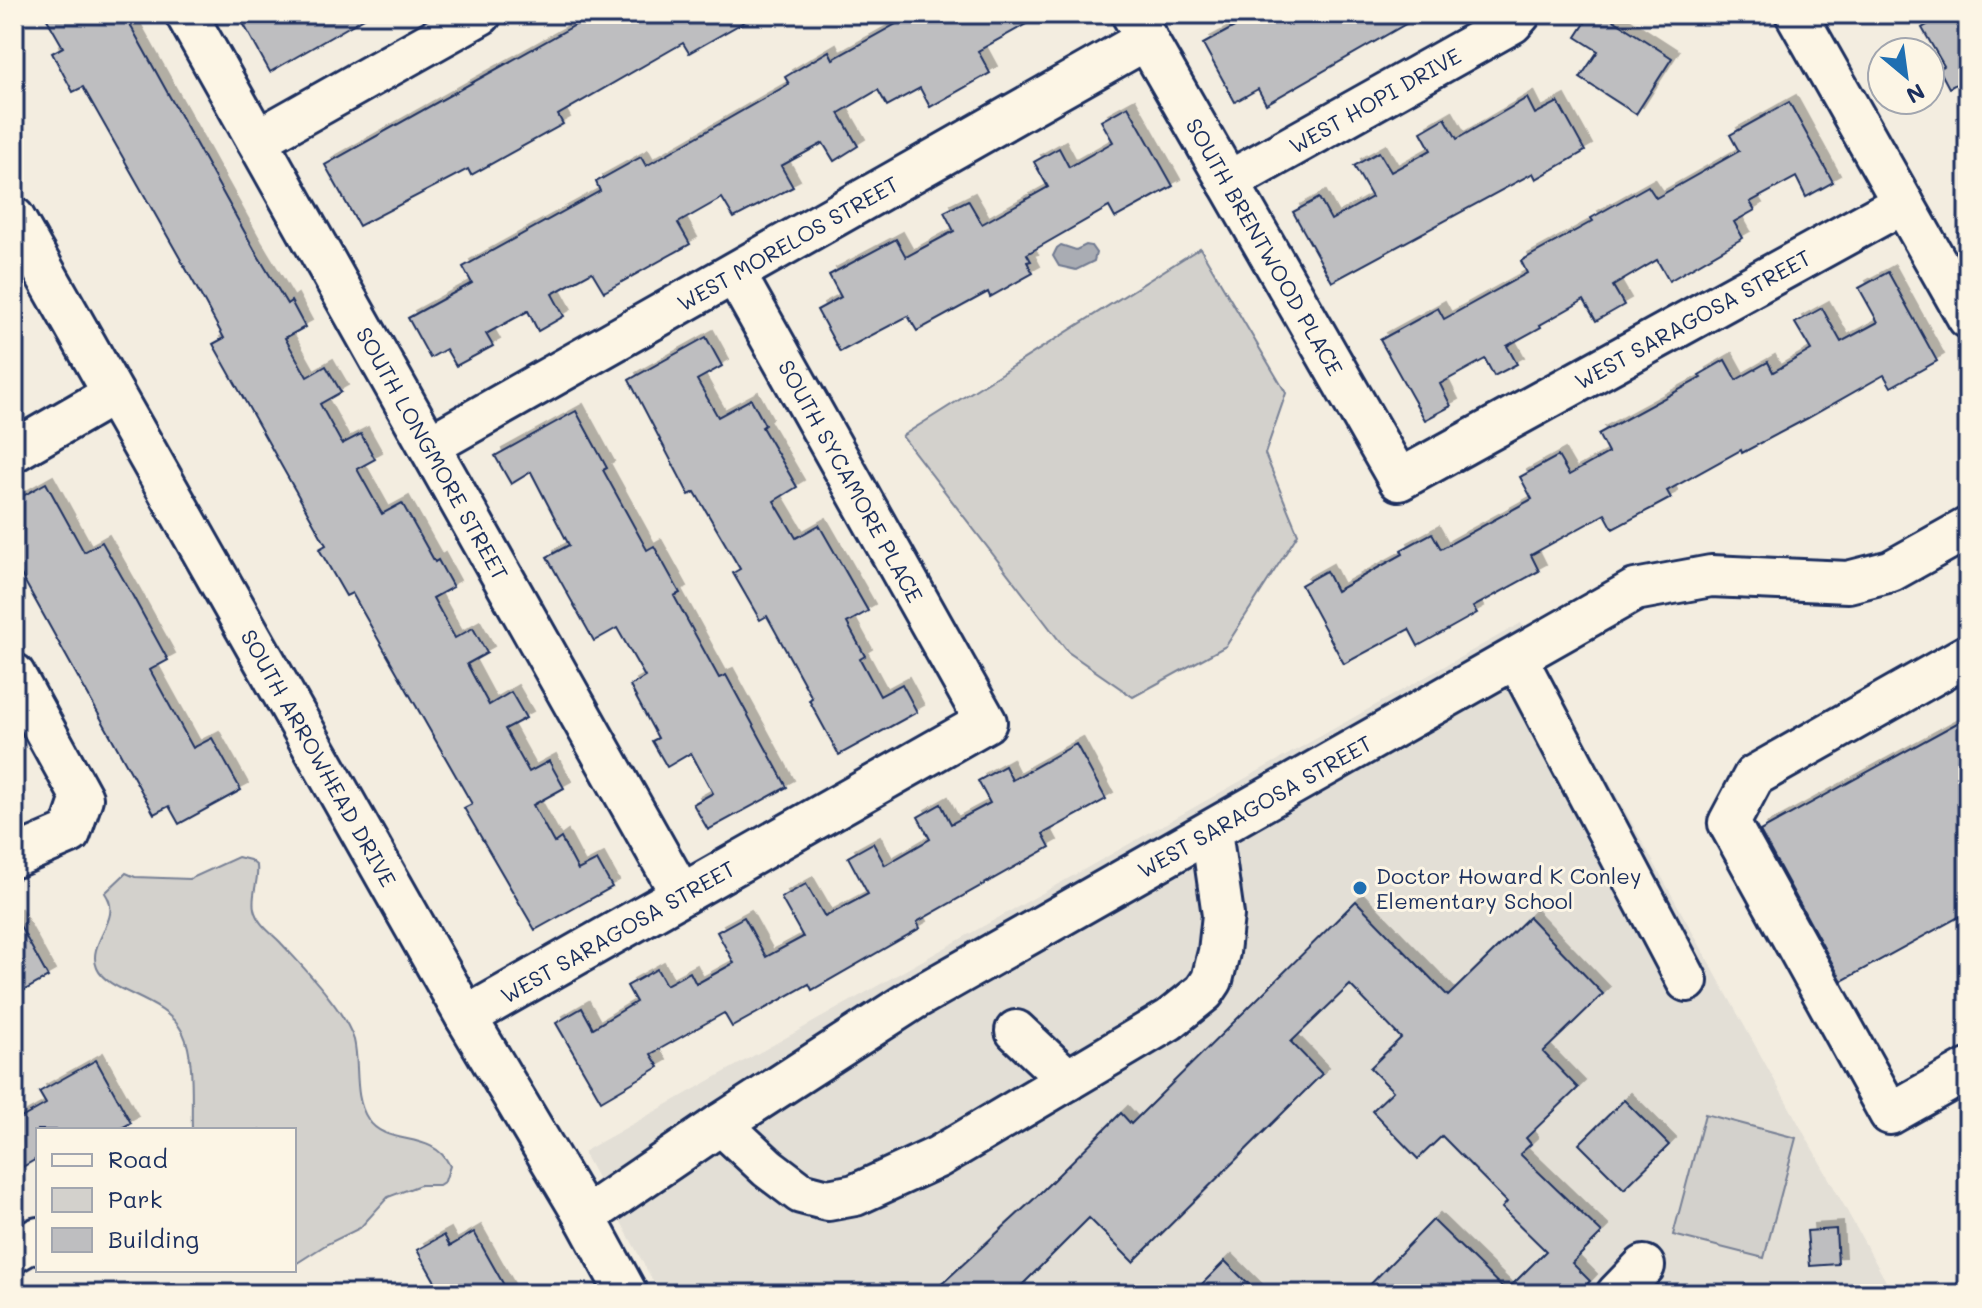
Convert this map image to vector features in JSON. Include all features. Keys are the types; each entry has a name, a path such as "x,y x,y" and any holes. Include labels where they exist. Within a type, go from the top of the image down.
{"street":[{"name":"SOUTH LONGMORE STREET","path":"186,14 681,894"},
{"path":"257,140 481,14"},
{"name":"WEST HOPI DRIVE","path":"1228,182 1512,23 1520,14"},
{"path":"1796,14 1968,318"},
{"name":"SOUTH BRENTWOOD PLACE","path":"1139,27 1399,480"},
{"name":"WEST MORELOS STREET","path":"429,446 735,274 1139,27"},
{"name":"WEST SARAGOSA STREET","path":"1399,480 1903,203"},
{"name":"SOUTH ARROWHEAD DRIVE","path":"14,218 466,1017 627,1294"},
{"name":"SOUTH SYCAMORE PLACE","path":"735,274 967,687"},
{"path":"14,451 113,394"},
{"name":"WEST SARAGOSA STREET","path":"585,1217 721,1124 914,999 1635,590 1711,576 1848,582 1891,571 1968,528"},
{"path":"1968,655 1754,776 1729,823 1890,1114 1968,1070"},
{"path":"1517,659 1687,981"},
{"path":"14,674 82,798 70,833 14,857"},
{"name":"WEST SARAGOSA STREET","path":"466,1017 986,722 967,687"},
{"path":"721,1124 768,1168 801,1193 828,1200 855,1195 938,1157 1169,1020 1204,992 1212,980 1219,952 1223,915 1211,831"},
{"path":"1016,1031 1068,1080"},
{"path":"14,1252 36,1239"}],"shaded area":[{"path":"1061,245 1076,250 1091,246 1096,253 1094,261 1076,270 1059,266 1053,256"},
{"name":"Doctor Howard K Conley Elementary School","path":"1521,623 1893,1294 660,1294 583,1152"}],"green space":[{"path":"1200,248 1286,393 1265,454 1298,534 1226,646 1133,697 1068,652 902,436"},
{"path":"238,857 250,860 257,866 253,904 258,919 342,1015 354,1040 360,1101 368,1119 386,1133 433,1147 450,1166 445,1181 439,1185 420,1185 388,1197 360,1228 296,1264 296,1128 192,1128 191,1067 183,1033 164,1011 113,984 97,968 96,949 110,912 105,893 126,873 135,877 190,879"},
{"path":"1705,1114 1796,1138 1764,1258 1673,1235"}],"building":[{"path":"44,14 124,14 254,249 287,304 291,301 305,327 285,338 307,377 326,366 341,392 320,404 342,444 361,434 375,459 357,469 382,514 402,503 435,562 438,560 453,587 433,598 455,638 473,628 487,653 467,664 489,705 511,692 526,718 505,729 529,772 549,761 564,788 533,805 554,843 561,838 578,870 597,860 612,887 535,930 464,808 472,804 352,593 346,596 319,549 326,545 213,344 224,338 194,283 83,87 73,92 52,53 63,47"},
{"path":"238,14 371,14 270,72"},
{"path":"595,14 758,14 689,53 683,43 558,115 563,124 471,175 468,169 359,226 325,165"},
{"path":"914,14 1044,14 978,51 990,73 930,107 920,88 887,106 878,90 839,113 858,146 834,161 823,143 781,166 793,187 734,218 722,198 678,223 690,244 604,292 592,272 552,294 564,316 538,331 528,311 486,334 493,346 456,366 446,349 430,358 408,318 472,283 463,267 600,191 596,182 641,157 646,166 789,84 785,77 829,51 833,59"},
{"path":"1258,14 1423,14 1266,104 1258,89 1235,102 1203,44"},
{"path":"1591,14 1604,14 1672,58 1636,114 1580,78 1598,51 1576,37"},
{"path":"1947,14 1968,14 1968,78 1949,88 1946,82 1946,36 1927,36 1922,28"},
{"path":"1527,98 1535,114 1558,102 1585,151 1536,179 1533,173 1332,282 1293,212 1319,198 1331,220 1372,197 1354,166 1379,152 1391,172 1431,150 1421,132 1445,118 1457,139"},
{"path":"1789,102 1833,182 1806,197 1796,177 1750,202 1755,210 1734,222 1743,238 1669,281 1657,260 1613,286 1624,305 1596,321 1584,300 1540,325 1507,346 1517,364 1494,376 1485,359 1440,384 1451,406 1425,420 1380,340 1438,308 1444,319 1527,273 1521,261 1648,186 1656,198 1739,151 1730,135"},
{"path":"1128,106 1173,186 1115,218 1109,207 1027,254 1031,261 1027,262 1033,273 990,297 988,292 917,331 908,316 840,352 817,310 841,297 829,275 896,239 906,257 954,231 944,212 968,200 982,224 1048,187 1034,162 1059,148 1069,167 1113,142 1101,121"},
{"path":"1888,272 1937,361 1891,387 1884,375 1667,491 1671,498 1613,529 1605,514 1531,555 1539,571 1473,607 1477,613 1418,646 1409,629 1344,664 1301,585 1326,571 1336,591 1403,554 1401,550 1432,533 1441,549 1532,499 1520,477 1558,456 1569,475 1608,453 1598,434 1701,378 1699,375 1725,360 1736,380 1768,362 1773,372 1811,350 1795,323 1822,308 1841,342 1878,322 1859,288"},
{"path":"706,337 722,366 697,380 718,417 751,399 765,425 762,427 797,487 774,501 796,538 819,525 868,611 847,623 865,656 860,659 880,696 902,684 917,712 839,755 767,616 760,620 733,573 740,569 695,492 689,495 629,380"},
{"path":"576,411 607,468 603,470 647,550 654,546 680,593 674,596 719,678 726,675 787,787 708,830 693,804 713,793 691,753 667,767 652,741 658,738 630,686 645,677 617,628 594,641 547,557 569,545 531,472 511,484 495,456"},
{"path":"46,483 84,552 102,542 130,591 168,660 150,670 193,748 212,738 241,790 179,824 169,806 154,814 14,562 14,501"},
{"path":"1968,717 1968,912 1842,981 1760,831"},
{"path":"1076,744 1106,799 1043,834 1050,847 917,922 920,928 812,990 809,984 732,1027 724,1013 651,1054 659,1067 601,1101 556,1023 582,1008 593,1028 636,1002 627,986 657,969 666,985 690,972 696,984 734,963 717,932 744,917 766,957 803,937 781,898 806,884 825,917 868,894 848,857 873,843 885,865 930,839 918,817 941,804 951,824 990,803 978,781 1005,766 1012,780"},
{"path":"1356,901 1448,996 1529,917 1603,994 1543,1052 1578,1088 1526,1138 1531,1144 1520,1154 1602,1233 1572,1263 1590,1281 1578,1294 1361,1294 1433,1220 1506,1291 1546,1251 1502,1208 1507,1202 1442,1136 1418,1159 1372,1111 1393,1091 1370,1068 1401,1038 1350,985 1291,1042 1322,1074 1133,1262 1089,1218 1019,1288 1019,1294 931,1294 1121,1113 1131,1124"},
{"path":"14,915 48,977 14,996"},
{"path":"96,1060 131,1123 122,1128 36,1128 36,1159 14,1172 14,1122 46,1104 39,1092"},
{"path":"1624,1100 1669,1145 1624,1189 1579,1144"},
{"path":"1836,1229 1838,1264 1810,1266 1807,1231"},
{"path":"474,1232 509,1294 442,1294 417,1250 444,1235 450,1246"},
{"path":"1225,1261 1258,1294 1192,1294"}],"place":[{"name":"Doctor Howard K Conley Elementary School","path":"1360,888"}]}
